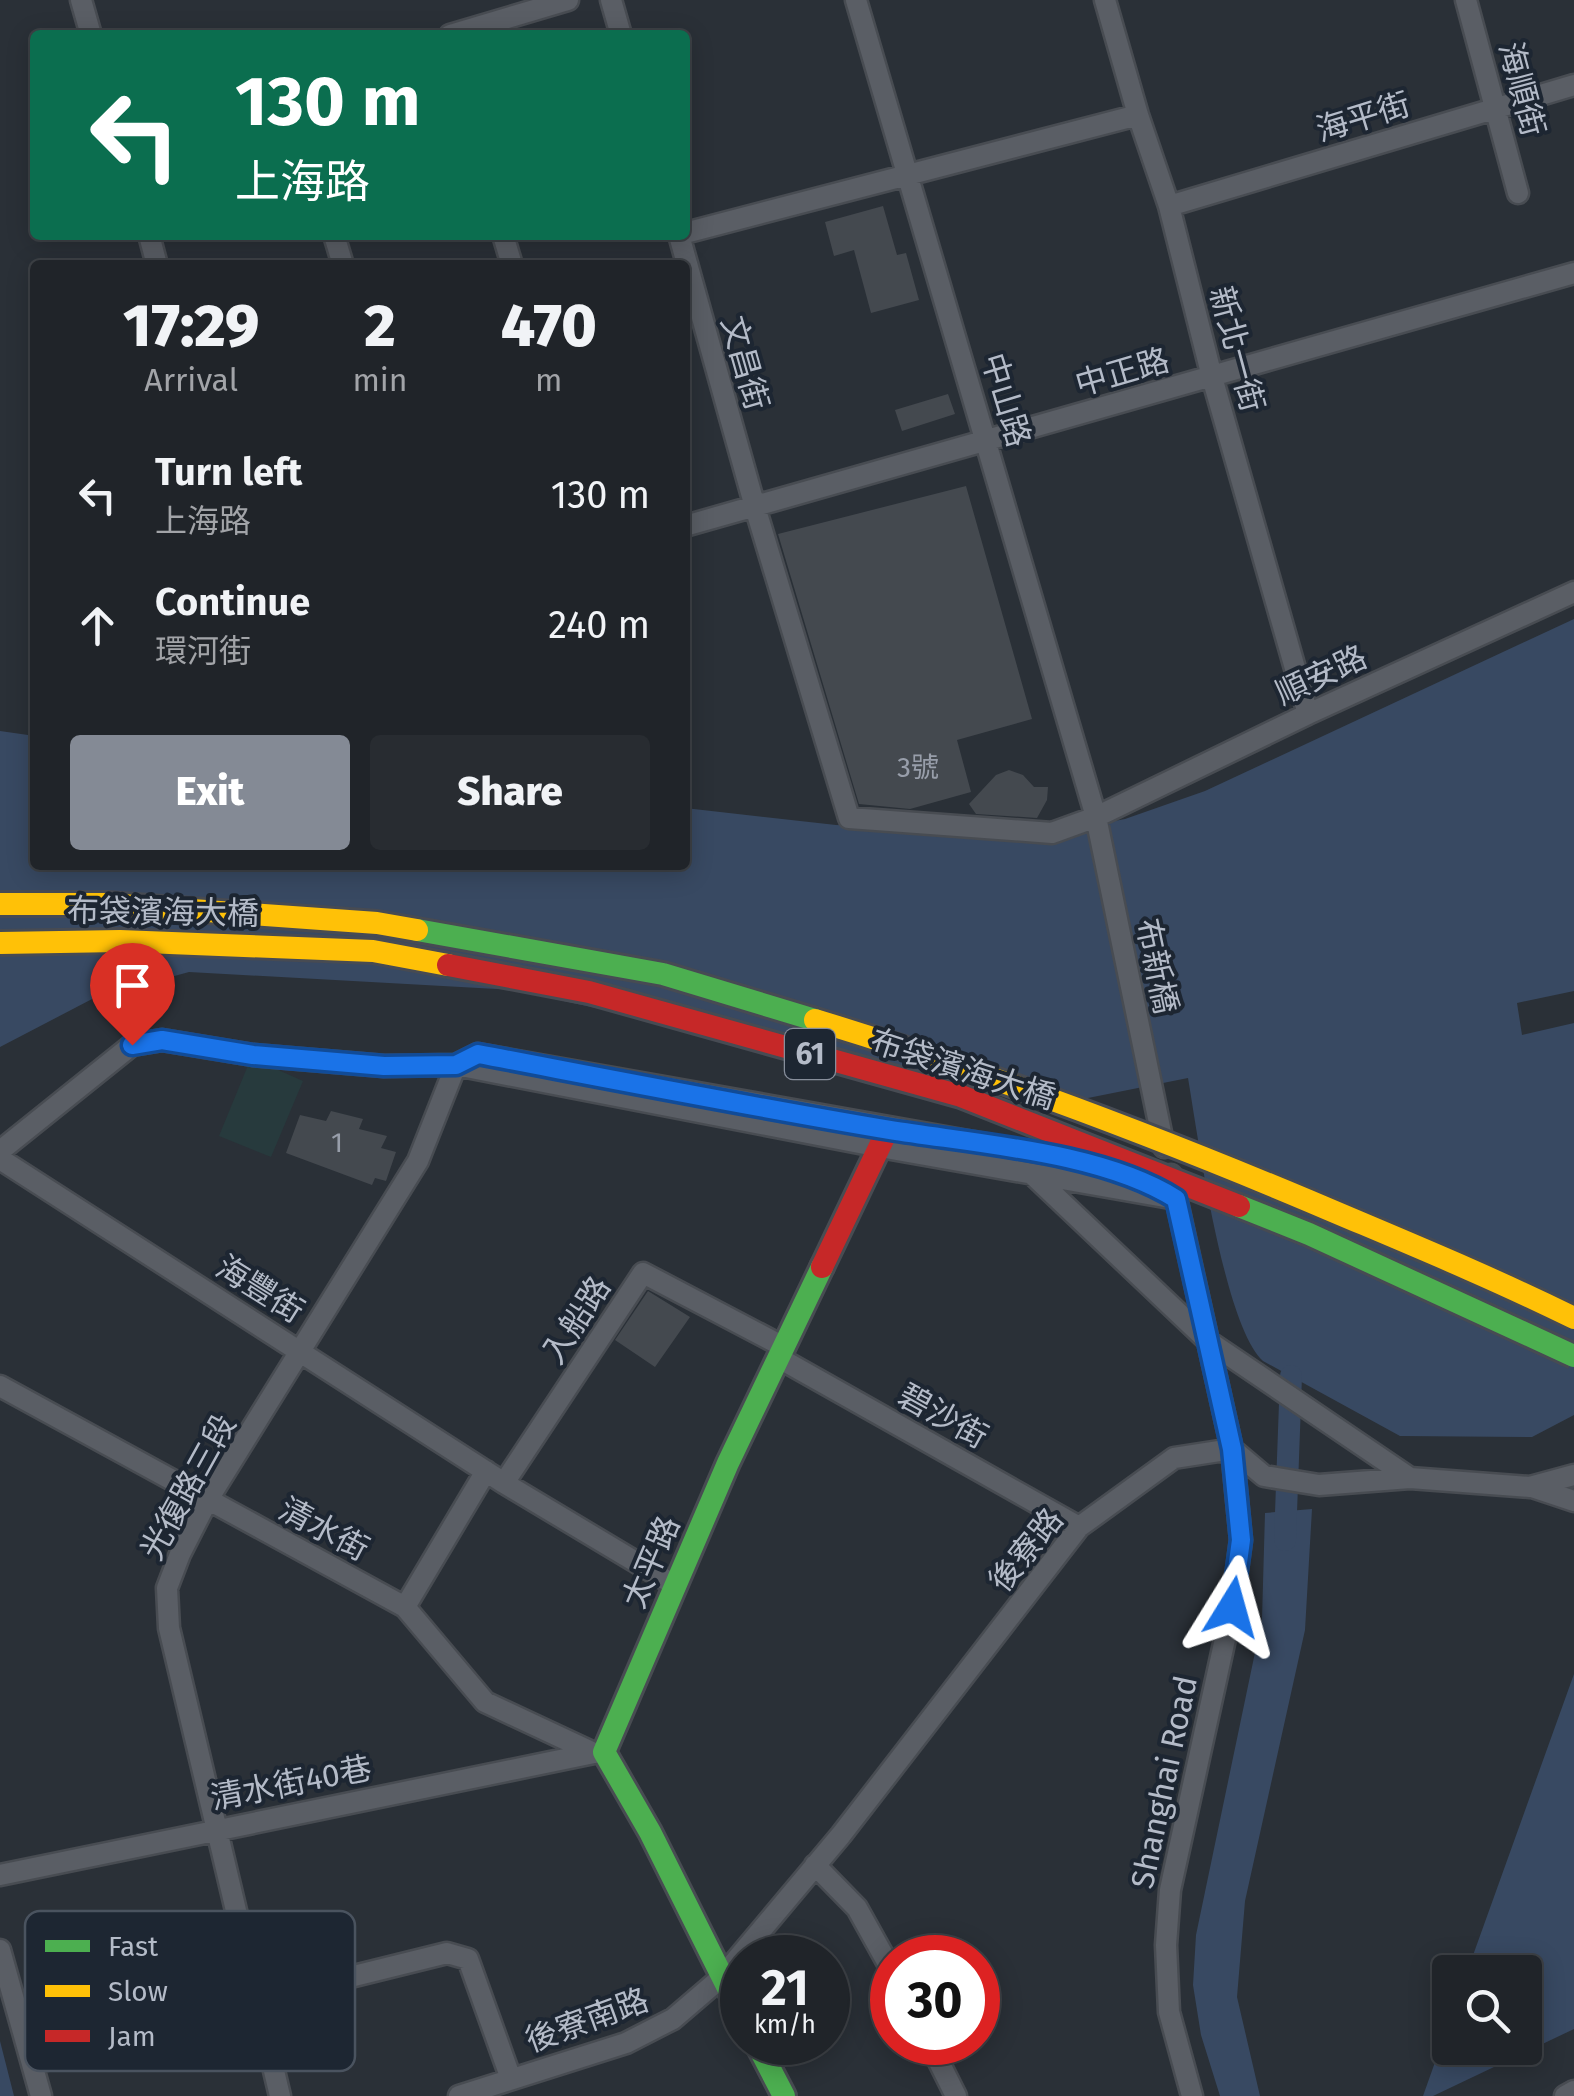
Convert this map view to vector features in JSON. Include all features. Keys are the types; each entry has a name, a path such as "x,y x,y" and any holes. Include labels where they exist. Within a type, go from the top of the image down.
{"main road":[{"name":"布袋濱海大橋","path":"0,904 107,904 377,923 663,974 928,1054 1152,1138 1497,1280 1574,1318"},
{"name":"布袋濱海大橋","path":"0,943 120,941 373,951 588,992 960,1096 1308,1234 1574,1356"},
{"name":"太平路","path":"720,1972 650,1832 604,1752 728,1463 884,1138"},
{"path":"768,2065 784,2096"}],"street":[{"path":"81,0 90,30"},
{"path":"467,30 568,0"},
{"path":"610,0 619,30"},
{"name":"中山路","path":"856,0 1096,817"},
{"name":"新北一街","path":"1105,0 1169,206 1212,377 1308,714"},
{"name":"海順街","path":"1466,0 1518,193"},
{"name":"海平街","path":"1169,206 1574,85"},
{"path":"690,232 1138,115"},
{"name":"文昌街","path":"690,264 755,507 849,818 1052,833 1096,817"},
{"name":"中正路","path":"690,525 1574,273"},
{"name":"順安路","path":"1096,817 1574,592"},
{"name":"布新橋","path":"1096,817 1160,1128"},
{"path":"0,1151 132,1045 162,1040 253,1055 384,1066 456,1065 884,1138 1032,1174 1176,1199"},
{"name":"光復路三段","path":"235,1911 169,1628 167,1588 207,1501 418,1161 456,1065"},
{"name":"Shanghai Road","path":"1160,1128 1232,1449 1241,1540 1232,1607 1170,1890 1166,1945 1169,2012 1192,2096"},
{"path":"884,1138 1030,1152 1150,1182 1176,1199"},
{"name":"海豐街","path":"0,1159 486,1472"},
{"path":"1032,1174 1208,1341 1410,1478"},
{"name":"入船路","path":"504,1484 643,1273 782,1352"},
{"name":"碧沙街","path":"782,1352 1079,1527"},
{"name":"清水街","path":"0,1386 405,1607 485,1702 594,1753"},
{"path":"1232,1449 1264,1476 1320,1485 1410,1478 1530,1487 1574,1501"},
{"name":"後寮路","path":"757,1935 816,1865 1079,1527 1174,1458 1232,1449"},
{"path":"405,1607 486,1472 676,1586"},
{"path":"1530,1487 1574,1475"},
{"name":"清水街40巷","path":"0,1875 594,1753"},
{"path":"816,1865 857,1908 872,1935"},
{"path":"0,1950 25,2039"},
{"path":"355,1976 447,1953 468,1959 511,2079"},
{"name":"後寮南路","path":"459,2096 626,2043 674,2019 720,1978"},
{"path":"940,2065 956,2096"},
{"path":"34,2071 41,2096"},
{"name":"光復路三段","path":"274,2071 280,2096"},
{"path":"1565,2096 1574,2092"}],"shaded area":[{"path":"251,1058 303,1081 271,1157 219,1136"}],"water":[{"path":"1574,619 1574,991 1517,1003 1522,1035 1574,1023 1574,1415 1532,1437 1400,1436 1263,1361 1249,1341 1225,1272 1188,1078 1048,1106 513,990 189,972 94,998 0,1047 0,731 30,735 30,870 690,870 690,809 836,825 1052,833 1125,819 1205,791"},
{"path":"1312,1509 1305,1630 1245,1901 1237,1997 1260,2096 1220,2096 1201,2035 1193,1985 1196,1935 1262,1619 1265,1513"},
{"path":"1574,1674 1574,2029 1542,2044 1542,1955 1473,1955"},
{"path":"0,2041 14,2096 0,2096"},
{"path":"1434,2065 1498,2065 1433,2096 1423,2096"}],"building":[{"path":"883,206 897,255 906,253 919,300 871,313 854,250 834,256 825,222"},
{"path":"948,394 955,414 902,431 895,410"},
{"path":"966,486 1032,719 957,740 971,792 910,809 859,804 778,534"},
{"path":"1009,770 1023,775 1034,787 1048,787 1047,800 1037,818 976,814 969,804 996,775"},
{"path":"331,1111 363,1119 359,1129 387,1136 381,1148 396,1152 386,1181 375,1178 372,1185 286,1153 300,1115 326,1121"},
{"path":"648,1291 690,1317 655,1367 615,1340"}],"waterway":[{"path":"1285,1540 1291,1376"}],"traffic: fast":[{"path":"417,930 663,974 815,1020"},
{"path":"1239,1206 1309,1234 1574,1356"},
{"path":"720,1972 650,1832 604,1752 728,1463 822,1267"},
{"path":"768,2065 784,2096"}],"traffic: jam":[{"path":"448,965 589,992 961,1096 1239,1206"},
{"path":"822,1267 888,1129"}],"traffic: slow":[{"path":"0,904 107,904 377,923 417,930"},
{"path":"0,943 120,941 373,951 448,965"},
{"path":"815,1020 1002,1082 1187,1151 1574,1318"}],"route":[{"path":"132,1045 162,1040 253,1055 384,1066 456,1065 478,1054 888,1130 1030,1152 1150,1182 1176,1199 1232,1449 1241,1540 1232,1607"}]}
